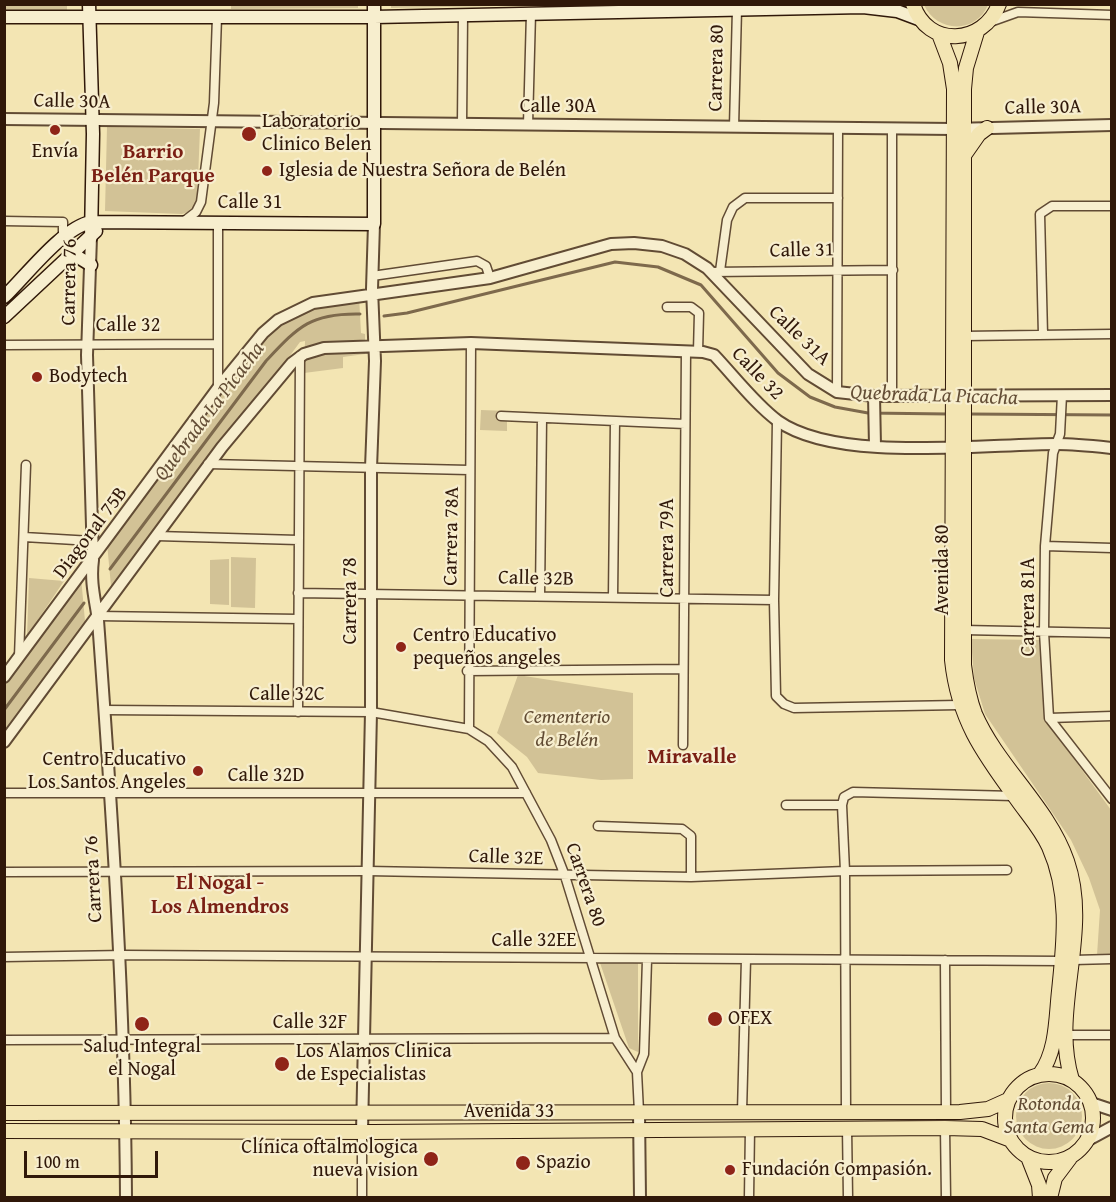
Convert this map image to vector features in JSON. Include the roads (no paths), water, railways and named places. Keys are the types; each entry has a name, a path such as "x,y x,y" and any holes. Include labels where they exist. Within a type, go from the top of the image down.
{"main road":[{"path":"913,4 921,20"},
{"path":"4,17 89,11 217,17 374,11 463,15 881,8 897,10 921,20 939,34 959,38 977,32 990,22 999,4"},
{"name":"Carrera 76","path":"89,11 92,120 91,237"},
{"name":"Carrera 78","path":"374,11 374,224"},
{"name":"Avenida 80","path":"977,32 965,78 959,129 958,402 951,650 959,705 985,754 1042,835 1058,873 1068,960 1066,1035 1067,1063 1072,1080"},
{"name":"Avenida 80","path":"939,34 952,72 964,156 964,336 958,402"},
{"path":"964,156 979,134 987,128"},
{"path":"4,297 63,238 82,224 91,222"},
{"name":"Calle 31","path":"91,222 374,224"},
{"path":"4,317 105,222"},
{"path":"68,258 78,257 91,265"},
{"name":"Avenida 80","path":"957,447 965,675 975,713 991,741 1051,828 1067,862 1076,909 1053,1041 1047,1064 1040,1074"},
{"path":"1040,1197 1039,1185 1028,1157 1011,1140 1005,1120 1008,1100 1021,1083 1040,1074 1062,1075 1083,1088 1091,1103 1094,1119 1088,1140 1055,1178 1050,1197"},
{"name":"Avenida 33","path":"4,1113 946,1112 988,1109 1008,1100"},
{"name":"Avenida 33","path":"4,1131 639,1131 847,1127 982,1129 1011,1140"},
{"path":"1028,1157 1047,1162 1071,1157"}],"street":[{"name":"Carrera 80","path":"734,127 737,9"},
{"path":"990,22 1018,12 1112,15"},
{"path":"528,125 531,13"},
{"path":"462,124 463,15"},
{"path":"182,222 192,216 201,202 212,121 217,17"},
{"name":"Calle 30A","path":"4,119 892,129 1112,125"},
{"path":"837,392 838,128"},
{"path":"892,129 892,396"},
{"path":"716,272 727,220 733,207 745,198 838,198"},
{"path":"1043,335 1038,219 1042,210 1052,206 1112,206"},
{"path":"4,221 63,222 63,238"},
{"path":"218,388 219,222"},
{"name":"Carrera 78","path":"362,1197 371,712 374,224"},
{"name":"Carrera 76","path":"91,237 88,345 92,541 99,609 109,793 125,1114 126,1197"},
{"name":"Calle 31A","path":"372,294 490,278 611,244 634,243 662,246 685,254 716,272 808,374 837,392 874,402 892,396 958,402 1061,400 1112,395"},
{"path":"372,276 477,261 486,266 490,278"},
{"name":"Calle 31","path":"716,272 893,270"},
{"name":"Diagonal 75B","path":"4,677 94,570 218,388 263,333 278,320 313,303 372,294"},
{"path":"667,307 691,307 699,313 698,352"},
{"path":"964,336 1112,334"},
{"name":"Calle 32","path":"300,356 340,346 471,343 698,352 714,355 777,421 821,441 875,446 957,447 1057,444 1112,448"},
{"name":"Carrera 78A","path":"469,729 467,670 471,343"},
{"name":"Calle 32","path":"4,345 217,344"},
{"name":"Carrera 79A","path":"683,745 686,351"},
{"path":"4,742 99,609 157,536 208,464 300,356"},
{"path":"298,711 300,356"},
{"name":"Carrera 81A","path":"1049,718 1044,632 1045,546 1053,453 1060,428 1061,400"},
{"path":"874,402 875,446"},
{"path":"501,416 685,424"},
{"path":"540,596 542,418"},
{"path":"777,421 774,600 776,696 784,704 794,708 959,705"},
{"path":"614,597 615,422"},
{"path":"208,464 298,468 469,470"},
{"path":"19,657 26,465"},
{"path":"157,536 298,540"},
{"path":"24,537 92,541"},
{"path":"1045,546 1112,548"},
{"name":"Calle 32B","path":"298,593 370,592 774,600"},
{"path":"99,609 298,619"},
{"path":"963,630 1112,633"},
{"path":"467,670 683,669"},
{"name":"Calle 32C","path":"104,710 371,712 469,729"},
{"path":"1049,718 1112,716"},
{"path":"1049,718 1111,799"},
{"name":"Carrera 80","path":"469,729 498,750 512,767 551,840 565,876 615,1038 638,1072"},
{"path":"846,1112 845,871 842,805 844,797 853,792 1014,796"},
{"name":"Calle 32D","path":"4,793 526,793"},
{"path":"786,805 842,805"},
{"path":"598,826 682,829 691,836 692,877"},
{"name":"Calle 32E","path":"4,872 368,871 692,877 845,871 1007,870"},
{"name":"Calle 32EE","path":"4,957 367,956 647,960 1068,960 1112,958"},
{"path":"742,1112 746,959"},
{"path":"640,1197 638,1072 644,1054 647,960"},
{"path":"945,960 946,1112"},
{"path":"1066,1035 1112,1035"},
{"name":"Calle 32F","path":"4,1040 615,1038"},
{"path":"1091,1103 1112,1110"},
{"path":"847,1127 848,1197"},
{"path":"1088,1140 1112,1127"},
{"path":"749,1197 750,1128"},
{"path":"945,1128 946,1197"}],"waterway":[{"name":"Quebrada La Picacha","path":"384,316 407,313 615,262 658,267 701,285 778,373 810,397 835,407 868,413 948,414"},
{"name":"Quebrada La Picacha","path":"110,569 277,349 306,324 317,319 343,314 360,314"},
{"name":"Quebrada La Picacha","path":"969,414 1112,415"},
{"name":"Quebrada La Picacha","path":"4,710 84,603"}],"place":[{"name":"Envía","path":"55,130"},
{"name":"Laboratorio Clinico Belen","path":"249,134"},
{"name":"Iglesia de Nuestra Señora de Belén","path":"267,171"},
{"name":"Bodytech","path":"37,377"},
{"name":"Centro Educativo pequeños angeles","path":"401,647"},
{"name":"Centro Educativo Los Santos Angeles","path":"198,771"},
{"name":"OFEX","path":"715,1019"},
{"name":"Salud Integral el Nogal","path":"142,1024"},
{"name":"Los Alamos Clinica de Especialistas","path":"282,1064"},
{"name":"Clínica oftalmologica nueva vision","path":"431,1159"},
{"name":"Spazio","path":"523,1163"},
{"name":"Fundación Compasión.","path":"730,1170"}],"district":[{"name":"Barrio Belén Parque","path":"153,165"},
{"name":"Miravalle","path":"692,758"},
{"name":"El Nogal - Los Almendros","path":"220,896"}],"park label":[{"name":"Cementerio de Belén","path":"567,730"},
{"name":"Rotonda Santa Gema","path":"1049,1116"}]}
